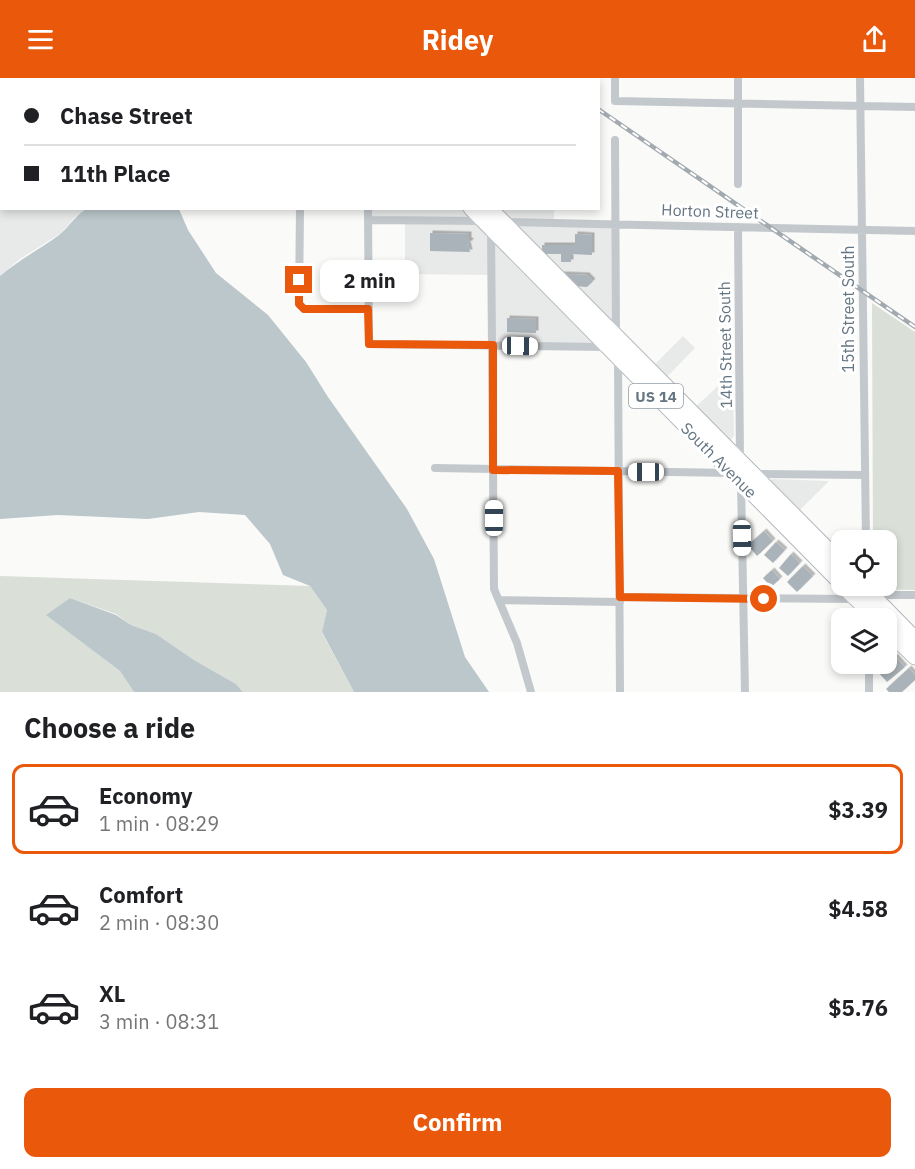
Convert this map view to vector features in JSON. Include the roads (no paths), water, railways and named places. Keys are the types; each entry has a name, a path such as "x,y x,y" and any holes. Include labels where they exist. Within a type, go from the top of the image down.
{"highway":[{"name":"South Avenue","path":"476,210 491,216 614,347 742,473 831,554"},
{"name":"South Avenue","path":"742,473 831,573"},
{"name":"South Avenue","path":"869,596 915,639"},
{"path":"897,640 915,657"}],"street":[{"path":"615,78 615,101 915,107"},
{"path":"738,78 738,184"},
{"name":"15th Street South","path":"860,78 866,530"},
{"path":"615,140 614,347 621,692"},
{"path":"300,210 299,304 304,309 368,309"},
{"path":"368,210 369,344 614,347"},
{"path":"491,216 494,589 517,643 531,692"},
{"name":"Horton Street","path":"368,220 491,216 615,224 915,231"},
{"name":"14th Street South","path":"738,227 745,692"},
{"path":"435,468 865,475"},
{"path":"499,600 743,598 831,593"},
{"path":"897,594 915,596"},
{"path":"869,674 869,692"}],"railway":[{"path":"600,110 915,327"}]}
